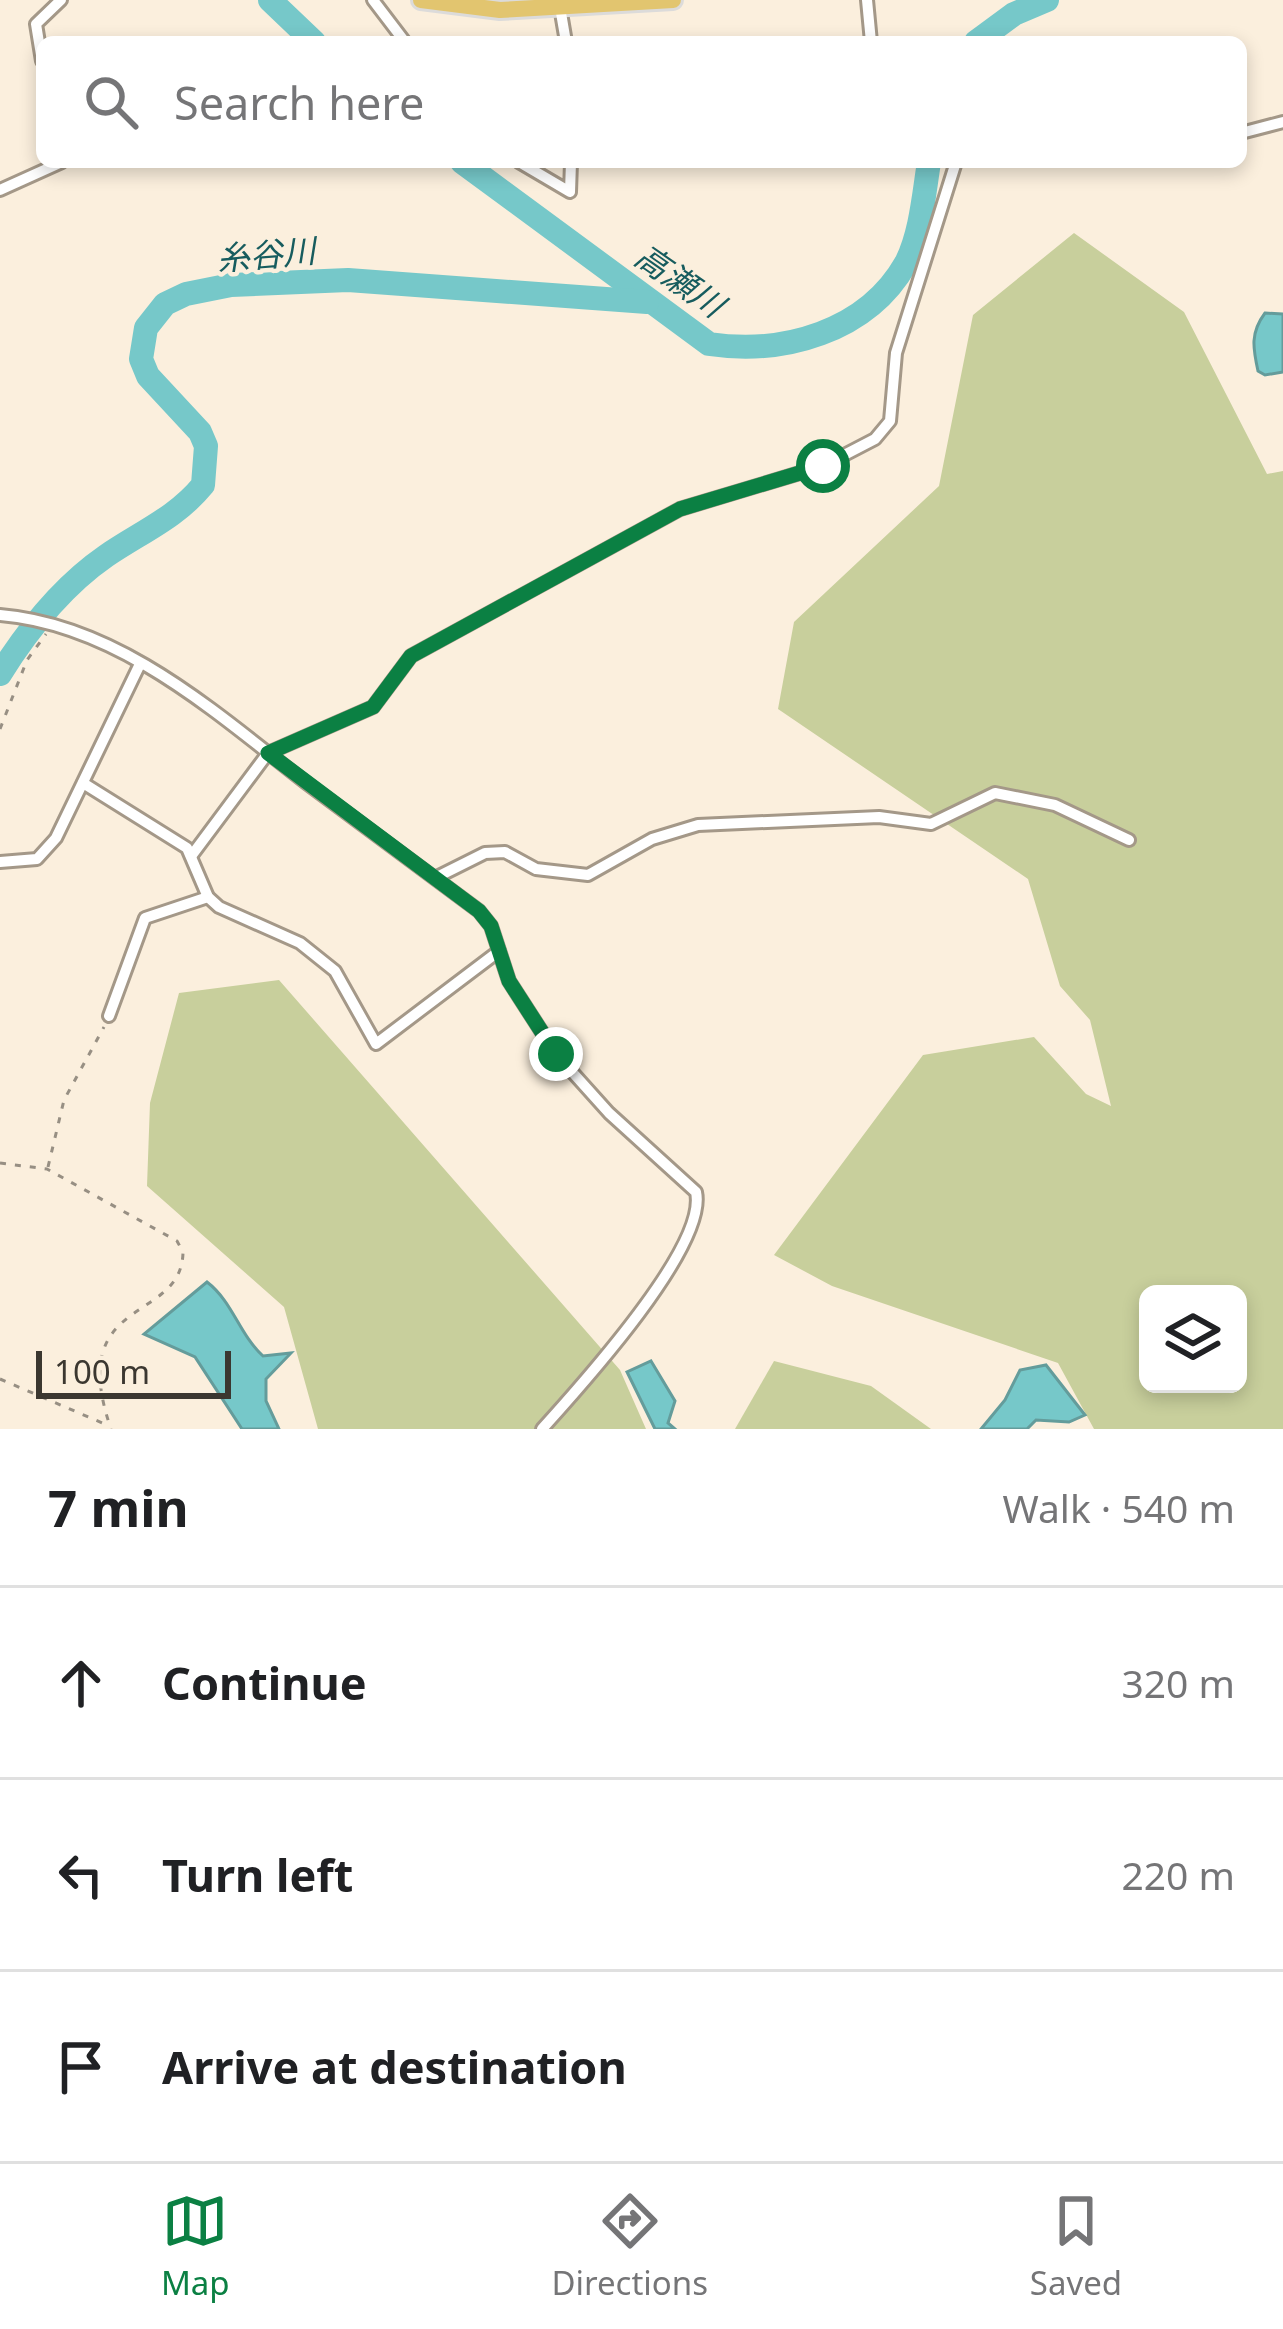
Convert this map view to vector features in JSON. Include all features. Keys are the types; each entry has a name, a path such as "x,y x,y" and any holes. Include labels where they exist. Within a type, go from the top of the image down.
{"main road":[{"path":"421,0 500,10 673,0"}],"street":[{"path":"38,36 36,23 62,0"},
{"path":"373,0 400,36"},
{"path":"867,0 870,36"},
{"path":"560,8 565,36"},
{"path":"1247,131 1283,122"},
{"path":"0,190 49,168"},
{"path":"529,168 570,192 572,168"},
{"path":"192,855 268,753 373,707 411,656 680,509 823,466 875,439 890,421 896,353 954,168"},
{"path":"0,615 54,622 140,664 479,911 491,926 509,981 556,1054 609,1113 688,1180 700,1207 673,1265 620,1340 542,1429"},
{"path":"0,862 38,859 56,838 140,664"},
{"path":"83,783 192,855 208,897 219,907 300,943 335,971 376,1044 499,951"},
{"path":"435,878 485,853 505,852 536,868 588,875 652,839 698,825 879,817 931,824 995,793 1055,805 1129,840"},
{"path":"110,1016 145,918 208,897"}],"path":[{"path":"0,729 27,660 54,622"},
{"path":"47,1169 64,1100 110,1016"},
{"path":"0,1163 47,1169 177,1241 183,1252 178,1273 101,1347 98,1367 110,1427"},
{"path":"0,1379 110,1427"}],"green space":[{"path":"1074,233 1184,312 1267,474 1283,471 1283,1429 1094,1429 1058,1363 832,1286 774,1255 923,1055 1034,1037 1086,1094 1111,1106 1090,1020 1060,986 1028,879 778,709 794,622 939,486 973,315"},
{"path":"279,980 620,1370 646,1429 318,1429 284,1307 147,1186 150,1103 179,993"},
{"path":"774,1361 871,1386 931,1429 735,1429"}],"water":[{"path":"1265,313 1283,314 1283,372 1265,375 1258,371 1254,341"},
{"path":"207,1282 263,1356 291,1353 266,1379 266,1401 279,1429 242,1429 195,1357 144,1334"},
{"path":"651,1361 675,1401 668,1423 675,1429 655,1429 627,1372"},
{"path":"1046,1365 1085,1415 1069,1422 1036,1420 1027,1429 981,1429 1005,1400 1020,1370"}],"waterway":[{"name":"高瀬川","path":"270,0 308,36"},
{"name":"高瀬川","path":"984,36 1014,14 1047,0"},
{"name":"高瀬川","path":"470,168 709,344 737,347 821,334 869,306 889,287 911,252 928,168"},
{"name":"糸谷川","path":"0,674 34,625 76,581 170,516 203,485 206,446 200,432 148,376 141,359 146,328 165,304 186,294 231,285 348,280 647,302"}],"route":[{"path":"556,1054 509,981 491,926 479,911 268,753 373,707 411,656 680,509 823,466"}]}
